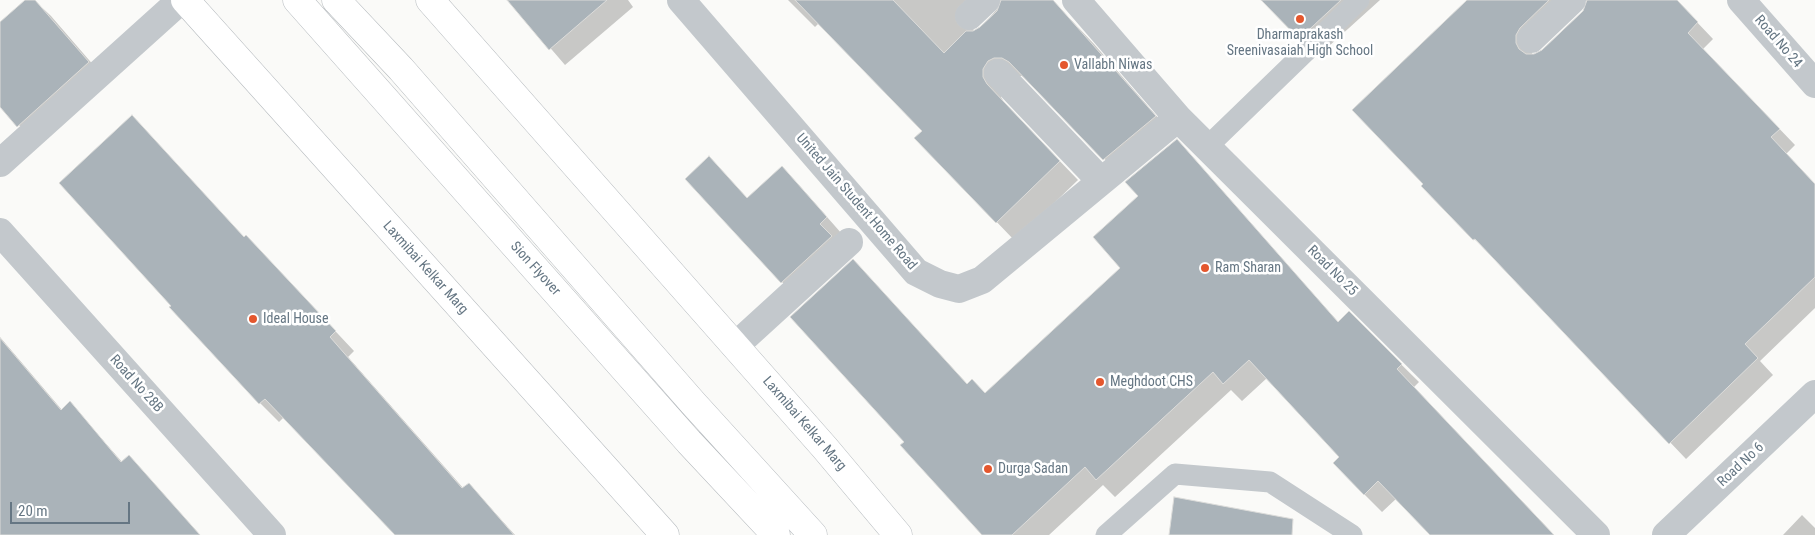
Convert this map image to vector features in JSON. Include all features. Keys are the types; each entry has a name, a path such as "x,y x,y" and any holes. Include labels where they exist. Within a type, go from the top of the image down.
{"main road":[{"name":"Laxmibai Kelkar Marg","path":"186,0 665,535"},
{"name":"Sion Flyover","path":"297,0 689,442 776,535"},
{"path":"336,0 401,70 693,403 813,535"},
{"name":"Laxmibai Kelkar Marg","path":"430,0 735,346 898,535"}],"street":[{"path":"0,163 181,0"},
{"name":"United Jain Student Home Road","path":"681,0 916,272 940,284 959,289 982,280 1178,118"},
{"name":"Road No 25","path":"1076,0 1178,118 1596,535"},
{"path":"1531,39 1572,0"},
{"name":"Road No 24","path":"1741,0 1815,84"},
{"path":"998,73 1101,181"},
{"name":"Road No 28B","path":"0,232 272,535"},
{"path":"735,346 848,242"},
{"name":"Road No 6","path":"1666,535 1815,394"}],"lane":[{"path":"1208,146 1359,0"},
{"path":"1106,535 1175,474 1270,482 1352,535"}],"building":[{"path":"25,0 35,0 89,62 17,127 0,107 0,22"},
{"path":"507,0 607,0 549,50"},
{"path":"795,0 893,0 944,53 966,31 973,31 980,27 997,11 1001,0 1053,0 1156,116 1103,160 1009,62 1002,58 994,58 988,61 983,69 983,77 987,84 1060,161 996,223 914,138 922,131"},
{"name":"Dharmaprakash Sreenivasaiah High School","path":"1261,0 1341,0 1299,39"},
{"path":"1467,0 1549,0 1520,28 1516,35 1516,43 1519,49 1526,54 1534,54 1542,50 1583,11 1587,0 1677,0 1698,22 1688,33 1780,129 1771,137 1815,184 1815,277 1745,344 1758,358 1669,444 1475,239 1473,240 1421,186 1423,184 1352,110"},
{"path":"132,115 244,237 246,235 336,331 330,337 462,488 469,483 514,535 395,535 265,399 259,404 169,307 171,306 59,183"},
{"path":"1177,139 1338,322 1349,311 1402,364 1397,369 1554,535 1430,535 1378,481 1364,495 1333,463 1339,457 1249,360 1223,384 1213,372 1096,480 1085,467 1012,535 982,535 900,445 904,442 790,317 853,259 967,384 972,379 985,393 1120,268 1093,237 1138,196 1125,182"},
{"path":"709,156 747,198 782,166 827,217 820,224 832,236 781,283 685,179"},
{"path":"0,338 61,410 70,401 121,462 129,455 200,535 0,535"},
{"path":"1174,497 1293,519 1292,535 1169,535"}],"place":[{"name":"Dharmaprakash Sreenivasaiah High School","path":"1300,19"},
{"name":"Vallabh Niwas","path":"1064,65"},
{"name":"Ram Sharan","path":"1205,268"},
{"name":"Ideal House","path":"253,319"},
{"name":"Meghdoot CHS","path":"1100,382"},
{"name":"Durga Sadan","path":"988,469"}]}
